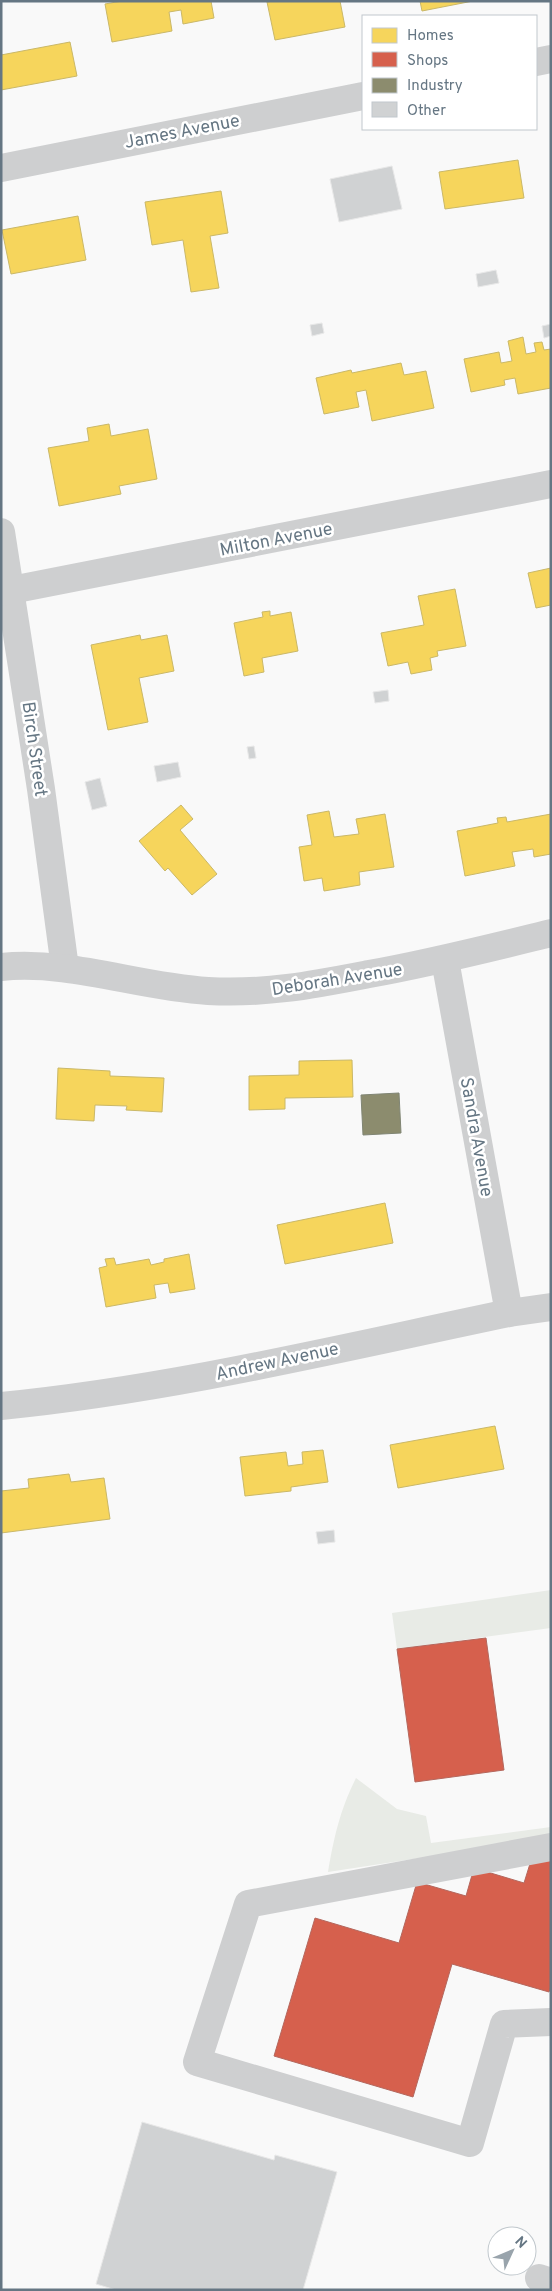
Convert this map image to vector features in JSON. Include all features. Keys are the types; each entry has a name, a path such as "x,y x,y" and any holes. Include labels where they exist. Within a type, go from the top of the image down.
{"street":[{"path":"537,62 551,59"},
{"name":"James Avenue","path":"1,168 362,96"},
{"name":"Milton Avenue","path":"6,592 551,484"},
{"name":"Birch Street","path":"1,532 6,592 65,968"},
{"name":"Deborah Avenue","path":"1,967 21,965 65,968 156,986 206,991 258,992 295,989 446,960 551,933"},
{"name":"Sandra Avenue","path":"446,960 509,1314"},
{"name":"Andrew Avenue","path":"1,1406 62,1400 174,1382 551,1307"},
{"path":"551,1847 248,1904 197,2062 470,2143 504,2024 551,2022"}],"shaded area":[{"path":"551,1590 551,1628 397,1649 392,1613"},
{"path":"356,1778 397,1809 426,1816 431,1843 551,1827 551,1838 328,1872 338,1824"}],"building: Homes":[{"path":"122,1 211,1 214,18 183,24 181,10 169,12 172,31 112,42 105,4"},
{"path":"340,1 345,27 275,40 267,2"},
{"path":"420,1 473,1 422,11"},
{"path":"70,42 77,76 1,90 1,55"},
{"path":"518,160 524,198 445,209 439,172"},
{"path":"221,191 228,233 210,236 219,288 191,292 183,240 152,245 145,202"},
{"path":"78,216 86,260 11,274 2,230"},
{"path":"523,337 526,354 536,352 534,343 542,342 544,350 551,349 551,388 518,394 515,378 504,380 505,385 471,392 464,359 499,352 501,363 512,361 508,341"},
{"path":"401,363 404,375 426,371 434,408 372,421 366,390 356,392 359,407 324,414 316,378 351,370 352,373"},
{"path":"109,424 111,436 148,429 157,479 119,486 121,494 59,506 48,448 89,441 87,428"},
{"path":"551,568 551,605 536,608 528,573"},
{"path":"455,589 466,646 437,651 438,656 430,658 432,670 411,674 408,662 388,666 381,633 424,625 418,596"},
{"path":"270,611 270,616 291,612 298,651 262,658 264,672 244,676 234,623 263,617 262,612"},
{"path":"140,635 141,640 167,635 174,671 139,678 148,722 108,730 91,645"},
{"path":"181,805 193,819 180,830 217,874 192,895 168,868 165,871 139,841"},
{"path":"329,811 334,837 359,834 356,819 385,814 394,867 359,872 360,885 324,891 322,878 304,881 299,847 312,845 307,815"},
{"path":"551,814 551,854 534,857 533,849 512,852 515,866 465,876 457,831 498,823 497,818 506,817 507,822"},
{"path":"352,1060 353,1097 285,1098 285,1109 249,1110 249,1076 299,1075 299,1061"},
{"path":"58,1068 110,1071 110,1076 164,1078 162,1112 126,1110 127,1106 95,1105 94,1121 56,1119"},
{"path":"385,1203 393,1243 285,1264 277,1225"},
{"path":"189,1254 195,1289 170,1293 168,1283 154,1285 156,1298 106,1307 99,1268 107,1266 105,1259 114,1258 116,1265 149,1259 151,1265 164,1262 164,1259"},
{"path":"495,1426 504,1469 398,1488 390,1445"},
{"path":"323,1450 328,1482 291,1487 291,1491 245,1496 240,1457 286,1452 288,1466 303,1464 302,1452"},
{"path":"69,1474 71,1482 104,1478 110,1519 1,1533 1,1491 29,1488 28,1479"}],"building: Shops":[{"path":"486,1638 504,1770 415,1782 397,1649"},
{"path":"533,1854 551,1860 551,1986 549,1992 452,1964 413,2097 274,2056 315,1918 399,1943 417,1882 466,1896 474,1868 524,1883"}],"building: Industry":[{"path":"399,1093 401,1133 363,1135 361,1095"}],"building: Other":[{"path":"392,166 402,209 339,222 330,179"},
{"path":"496,270 499,283 478,287 476,274"},
{"path":"322,323 324,333 312,336 310,325"},
{"path":"551,324 551,336 544,338 542,326"},
{"path":"388,690 389,701 375,703 373,692"},
{"path":"254,746 256,758 249,759 247,747"},
{"path":"178,762 181,777 157,782 154,766"},
{"path":"100,778 107,806 92,810 85,782"},
{"path":"334,1530 335,1542 318,1544 316,1532"},
{"path":"142,2122 274,2160 275,2155 337,2172 303,2290 116,2290 96,2284"}]}
